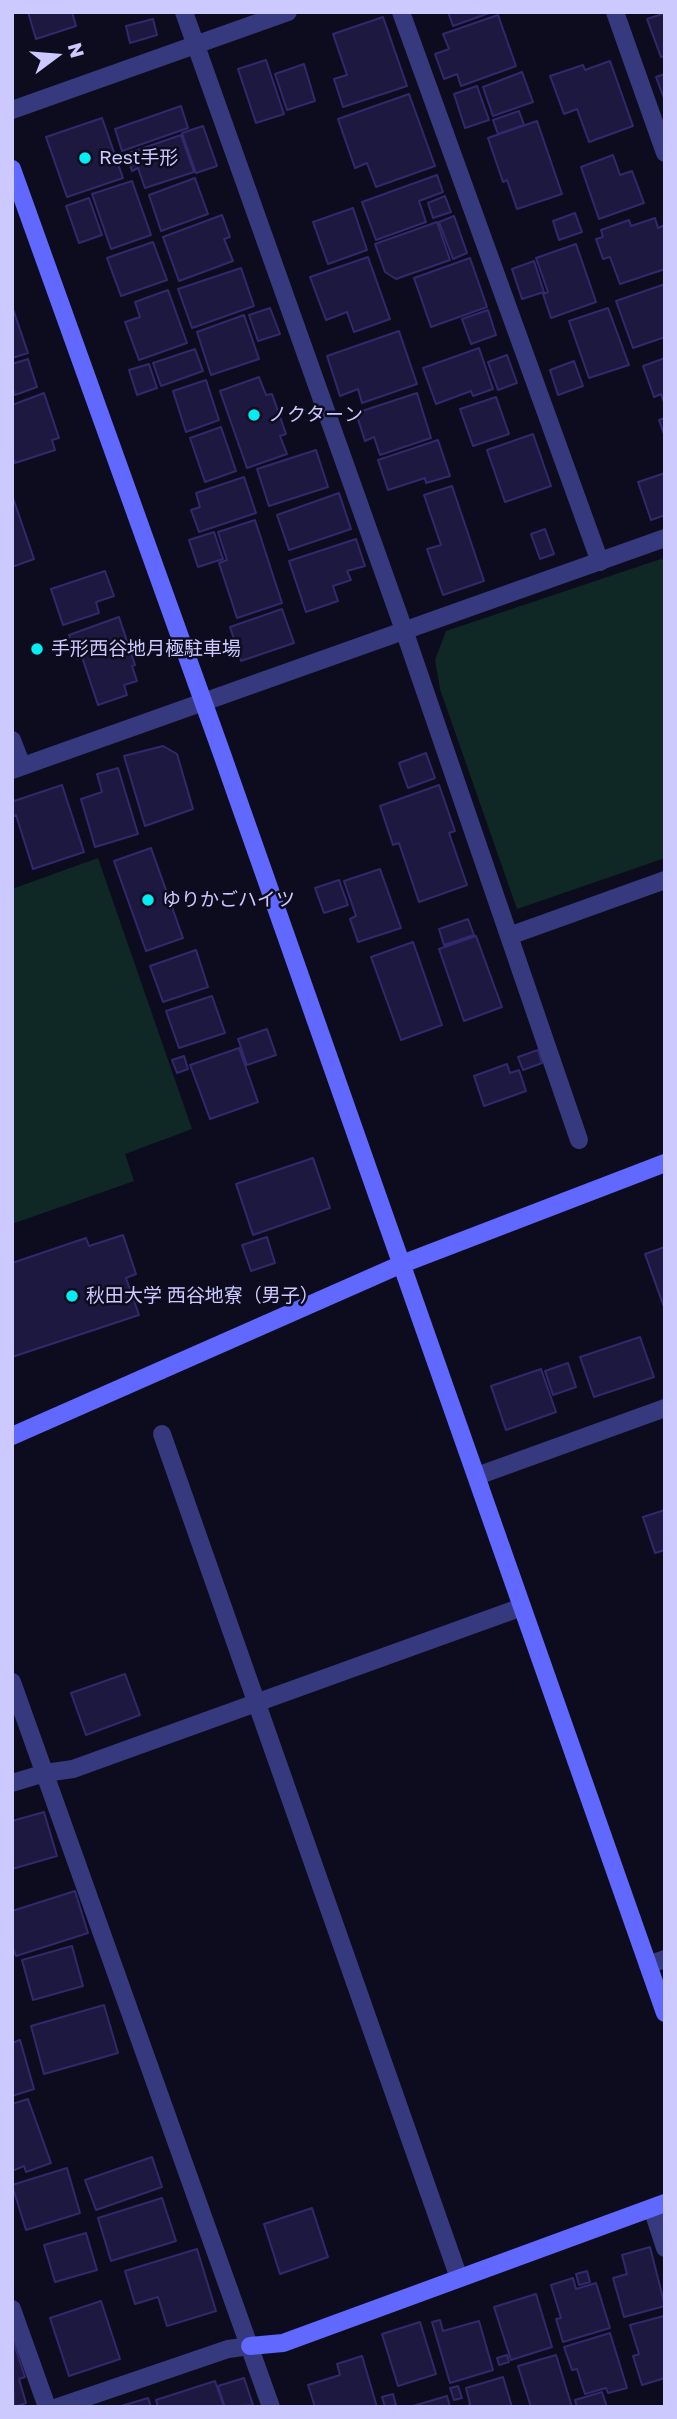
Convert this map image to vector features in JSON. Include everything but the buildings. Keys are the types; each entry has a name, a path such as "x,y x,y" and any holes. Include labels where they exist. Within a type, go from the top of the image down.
{"street":[{"path":"184,12 404,631 579,1140"},
{"path":"12,110 288,12"},
{"path":"401,12 600,562"},
{"path":"615,12 665,153"},
{"path":"12,169 522,1607 656,1962 665,2013"},
{"path":"12,740 17,768 665,538"},
{"path":"509,936 665,880"},
{"path":"12,1436 402,1264 665,1163"},
{"path":"477,1476 665,1408"},
{"path":"162,1434 459,2278"},
{"path":"12,1783 45,1773 73,1769 522,1607"},
{"path":"12,1682 271,2407"},
{"path":"58,2407 228,2349 283,2343 658,2206 665,2248"},
{"path":"12,2309 47,2407"}],"green space":[{"path":"661,559 665,561 665,858 517,909 440,689 435,660 446,631"},
{"path":"98,858 192,1129 125,1154 134,1181 12,1224 12,889"}],"place":[{"name":"Rest手形","path":"85,158"},
{"name":"ノクターン","path":"254,415"},
{"name":"手形西谷地月極駐車場","path":"37,649"},
{"name":"ゆりかごハイツ","path":"148,900"},
{"name":"秋田大学 西谷地寮（男子）","path":"72,1296"}]}
